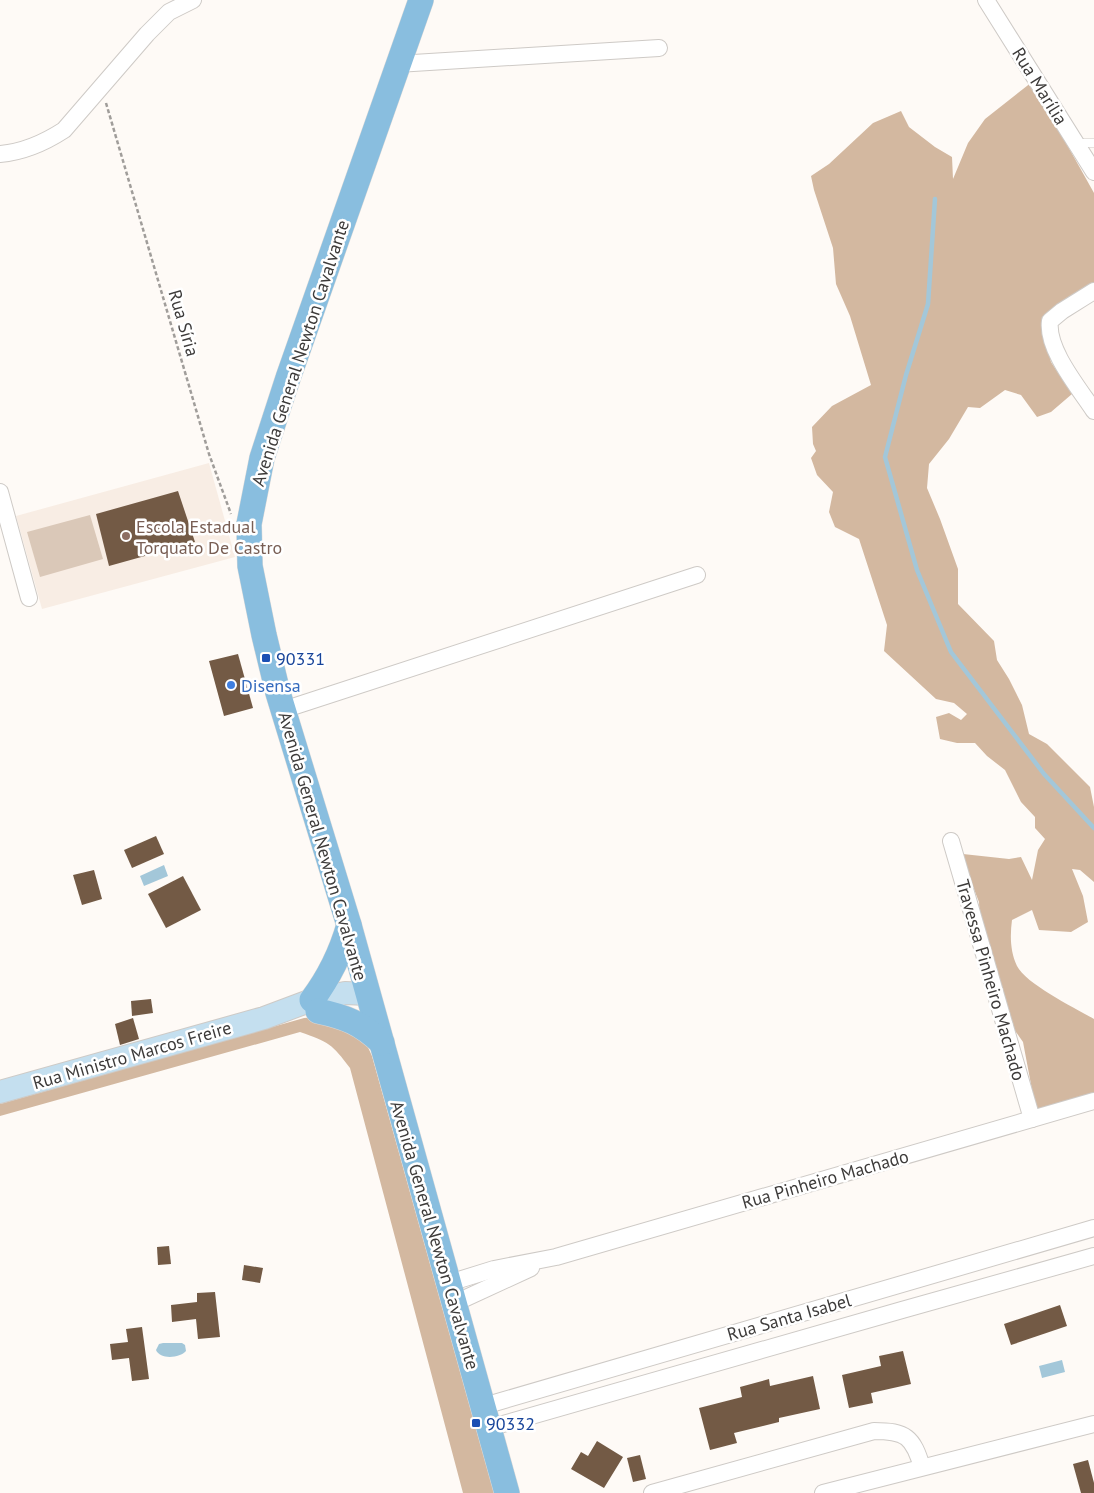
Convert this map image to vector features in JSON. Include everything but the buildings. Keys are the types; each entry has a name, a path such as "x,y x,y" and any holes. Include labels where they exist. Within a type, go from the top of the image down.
{"main road":[{"name":"Avenida General Newton Cavalvante","path":"421,0 397,64 262,458 249,524 250,566 270,666 349,925 507,1493"},
{"path":"349,925 343,946 315,1005 360,1025 382,1043"},
{"name":"Rua Ministro Marcos Freire","path":"0,1092 315,1005 345,993 367,994"}],"street":[{"path":"0,154 15,153 31,148 64,130 146,34 169,12 193,0"},
{"name":"Rua Marília","path":"986,0 1094,172"},
{"path":"397,64 659,48"},
{"path":"1094,291 1062,311 1050,321 1050,336 1066,367 1094,411"},
{"path":"0,492 29,598"},
{"path":"283,710 697,575"},
{"name":"Travessa Pinheiro Machado","path":"951,841 1032,1119"},
{"name":"Rua Pinheiro Machado","path":"452,1293 494,1269 556,1257 1094,1101"},
{"name":"Rua Santa Isabel","path":"486,1417 1094,1228"},
{"name":"Rua Santa Isabel","path":"486,1417 902,1310 1094,1256"},
{"path":"823,1493 1094,1424"},
{"path":"652,1493 874,1432 900,1434 908,1438 915,1447 922,1467"}],"lane":[{"path":"1076,143 1094,143"}],"path":[{"name":"Rua Síria","path":"101,85 209,454 233,519"}],"shaded area":[{"path":"1032,82 1094,193 1094,299 1043,330 1051,362 1072,394 1051,412 1037,417 1021,395 1005,390 980,408 968,407 949,439 929,464 927,488 958,569 958,604 994,641 997,660 1022,705 1029,734 1047,744 1090,787 1094,807 1094,882 1080,870 1072,869 1083,896 1088,922 1071,932 1039,930 1032,910 1012,920 1012,949 1017,966 1022,973 1040,988 1094,1019 1094,1095 1036,1111 1023,1042 1011,1025 980,923 979,902 968,874 963,854 1009,859 1021,857 1032,880 1038,850 1045,839 1035,828 1035,817 1021,802 1005,770 987,756 975,743 957,743 940,739 936,717 949,713 961,720 967,714 954,703 936,699 884,651 887,625 859,539 835,527 829,512 833,492 817,475 811,458 816,451 813,444 812,427 832,406 871,385 850,316 836,284 833,248 811,176 829,164 873,123 901,111 909,127 935,147 952,157 953,179 968,143 985,119"},
{"name":"Escola Estadual Torquato De Castro","path":"209,463 235,557 42,609 16,516"},
{"path":"90,515 103,559 40,577 27,532"},
{"path":"319,1017 366,1043 372,1056 494,1493 463,1493 350,1068 329,1045 318,1038 300,1032 0,1116 0,1104 304,1018"}],"water":[{"path":"164,865 168,876 144,886 140,876"},
{"path":"182,1343 185,1345 186,1351 179,1355 166,1357 156,1350 159,1344"},
{"path":"1062,1360 1065,1372 1042,1378 1039,1366"}],"waterway":[{"path":"935,199 928,304 906,375 885,457 917,570 951,652 1044,774 1094,828"}],"place":[{"name":"Escola Estadual Torquato De Castro","path":"126,536"},
{"name":"90331","path":"266,658"},
{"name":"Disensa","path":"231,685"},
{"name":"90332","path":"476,1423"}]}
